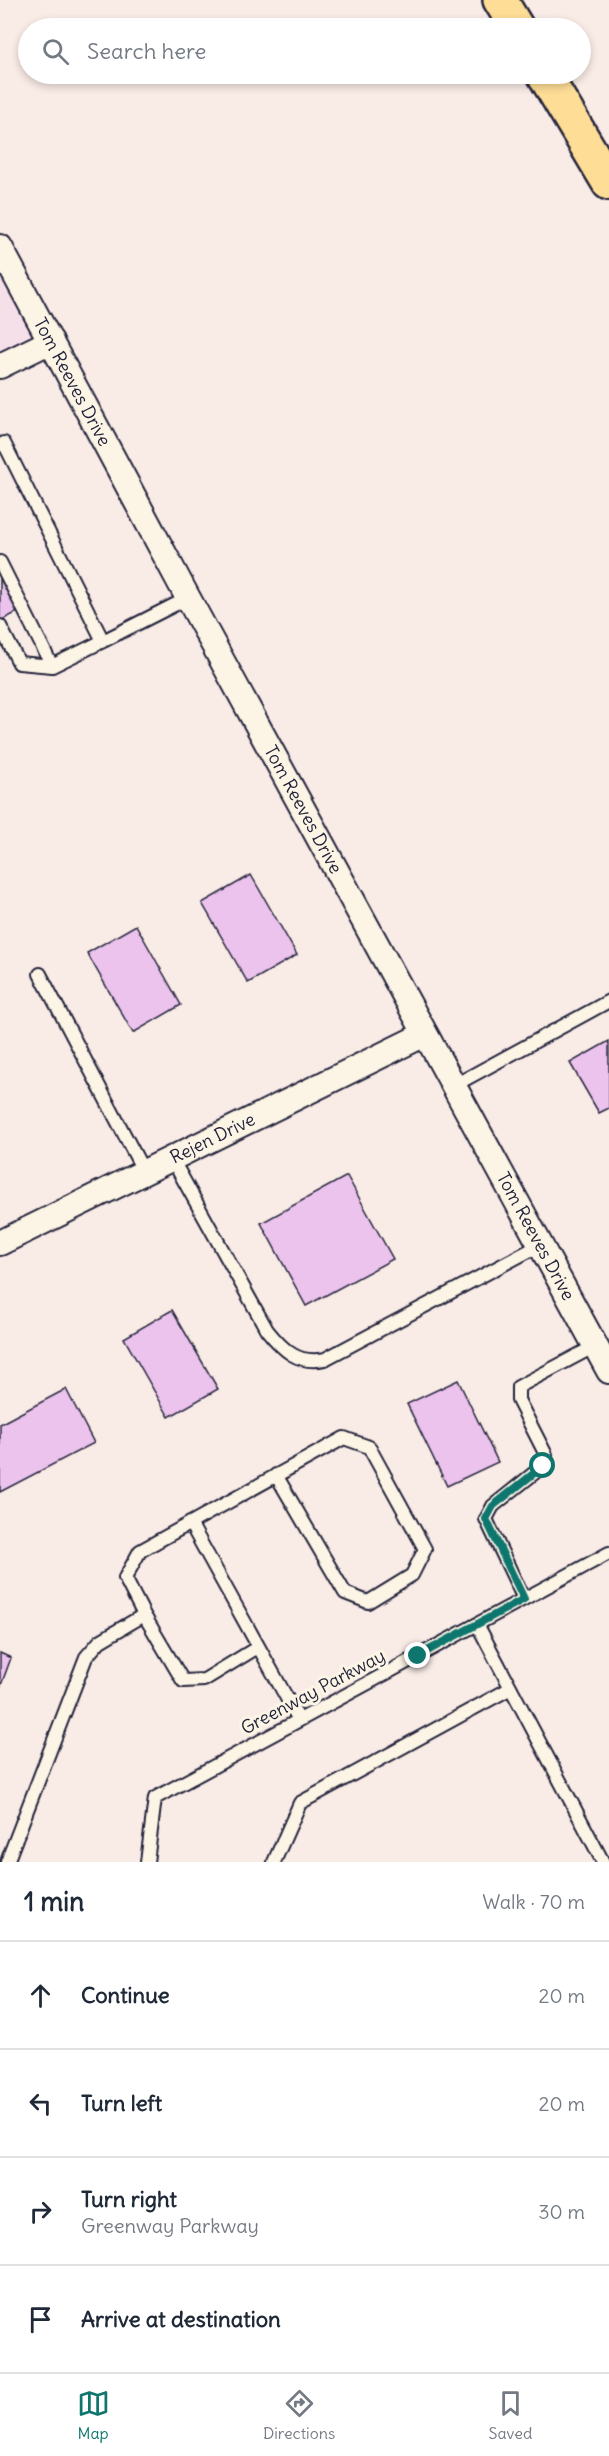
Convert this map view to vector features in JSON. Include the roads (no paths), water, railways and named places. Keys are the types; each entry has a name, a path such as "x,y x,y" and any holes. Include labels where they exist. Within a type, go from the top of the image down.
{"main road":[{"path":"500,0 511,18"},
{"path":"550,84 609,183"}],"street":[{"name":"Tom Reeves Drive","path":"0,247 188,598 609,1371"},
{"path":"0,366 51,341"},
{"name":"Rejen Drive","path":"0,1243 425,1034"}],"lane":[{"path":"0,445 4,443 103,641"},
{"path":"0,562 52,666"},
{"path":"0,626 20,663 52,666 188,598"},
{"path":"40,974 144,1172"},
{"path":"453,1086 609,1000"},
{"path":"172,1159 267,1330 281,1347 297,1359 313,1362 325,1359 540,1245"},
{"path":"524,1599 486,1519 493,1506 543,1466 546,1455 518,1400 518,1387 596,1346"},
{"path":"258,1647 204,1680 183,1681 125,1578 140,1551 276,1475 344,1438 369,1447 425,1549 412,1575 368,1602 345,1593 276,1475"},
{"path":"190,1523 299,1720"},
{"name":"Greenway Parkway","path":"147,1862 155,1798 609,1552"},
{"path":"7,1862 86,1657 100,1641 144,1615"},
{"path":"477,1624 603,1862"},
{"path":"274,1862 300,1803 511,1688"}]}
